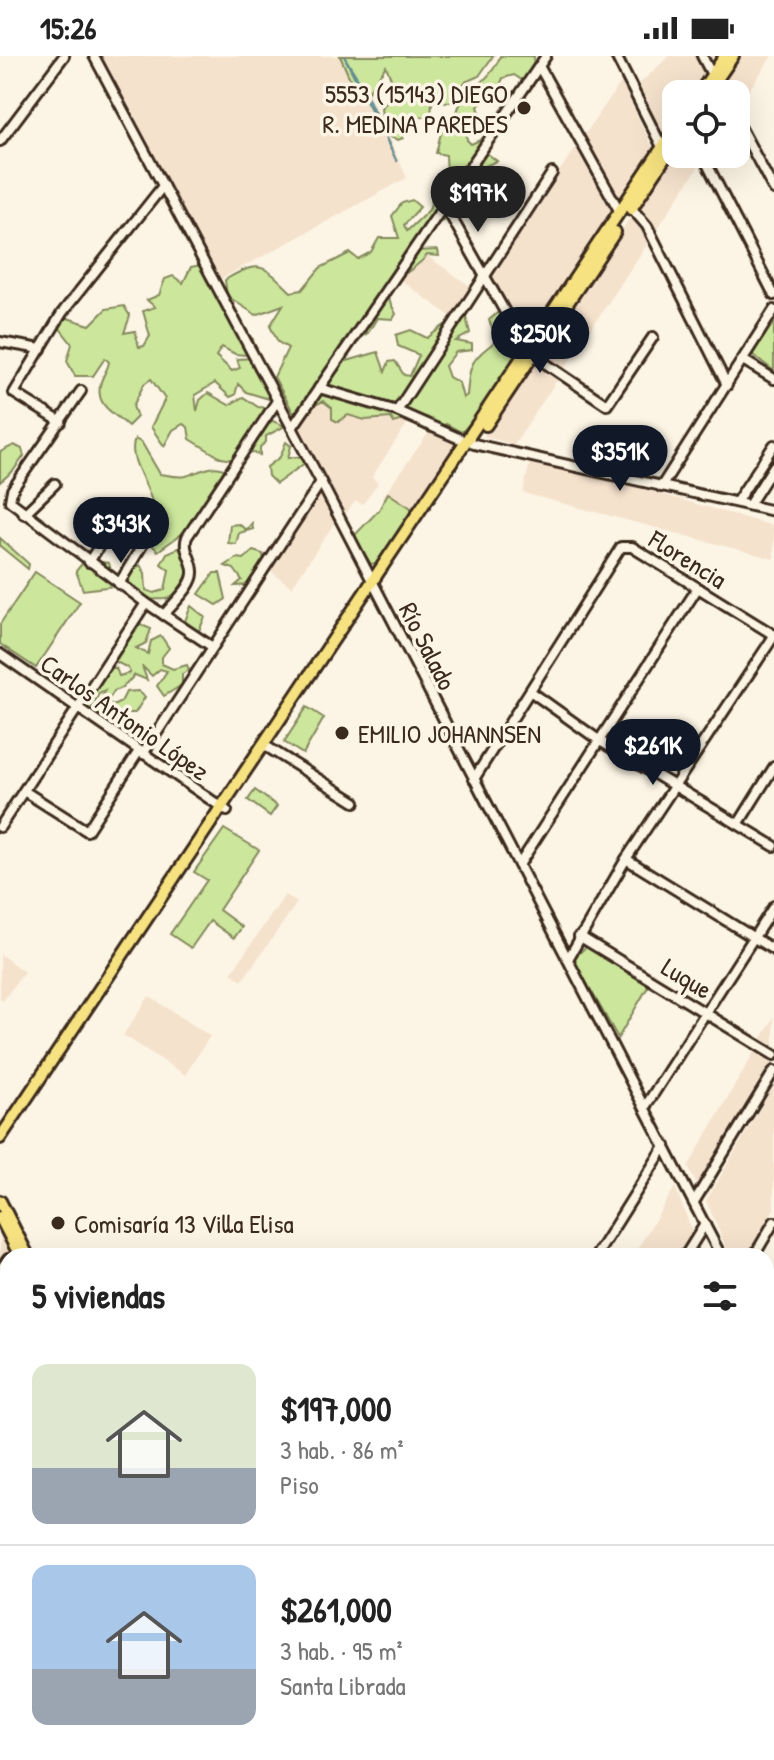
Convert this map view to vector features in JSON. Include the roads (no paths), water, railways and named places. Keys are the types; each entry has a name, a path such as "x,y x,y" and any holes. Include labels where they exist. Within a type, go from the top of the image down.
{"main road":[{"path":"714,78 725,56"},
{"path":"714,78 733,56"},
{"path":"627,207 662,147"},
{"path":"0,1147 627,207 662,160"},
{"path":"0,1138 171,890"},
{"path":"0,1201 14,1248"},
{"path":"0,1217 13,1248"}],"street":[{"path":"0,141 64,56"},
{"name":"Río Salado","path":"94,56 321,482 717,1248"},
{"path":"292,428 546,56"},
{"path":"616,56 662,147"},
{"path":"702,56 714,78"},
{"path":"539,66 627,207 647,226 727,385"},
{"path":"750,145 774,190"},
{"path":"709,168 774,295"},
{"path":"397,411 552,173"},
{"path":"61,422 14,393 62,313 163,186"},
{"path":"444,204 484,279 530,353 607,405 653,337"},
{"path":"661,487 774,310"},
{"path":"0,342 41,349"},
{"path":"743,360 774,379"},
{"path":"319,388 397,411 471,443 774,511"},
{"path":"81,391 9,497 24,514 89,562 211,646"},
{"path":"164,615 192,580 192,568 184,545 187,537 277,401"},
{"path":"737,501 774,445"},
{"path":"749,505 774,466"},
{"path":"24,791 87,831 321,482"},
{"path":"24,514 55,484"},
{"path":"89,562 121,511"},
{"path":"119,584 150,532"},
{"name":"Florencia","path":"530,691 621,547 632,547 774,636"},
{"path":"519,865 697,589"},
{"path":"0,827 146,603"},
{"path":"568,959 626,859 774,636"},
{"name":"Carlos Antonio López","path":"0,654 224,810"},
{"path":"474,779 530,691 600,741 774,846"},
{"path":"267,747 355,802"},
{"path":"739,823 774,767"},
{"path":"626,859 774,950"},
{"path":"645,1107 774,906"},
{"name":"Luque","path":"579,936 774,1055"},
{"path":"694,1202 774,1071"},
{"path":"601,1248 665,1146"},
{"path":"759,1248 774,1222"},
{"path":"690,1248 705,1224"}],"water":[{"path":"344,56 362,85 397,162"}],"place":[{"name":"5553 (15143) DIEGO R. MEDINA PAREDES","path":"524,108"},
{"name":"EMILIO JOHANNSEN","path":"342,733"},
{"name":"Comisaría 13 Villa Elisa","path":"58,1223"}]}
